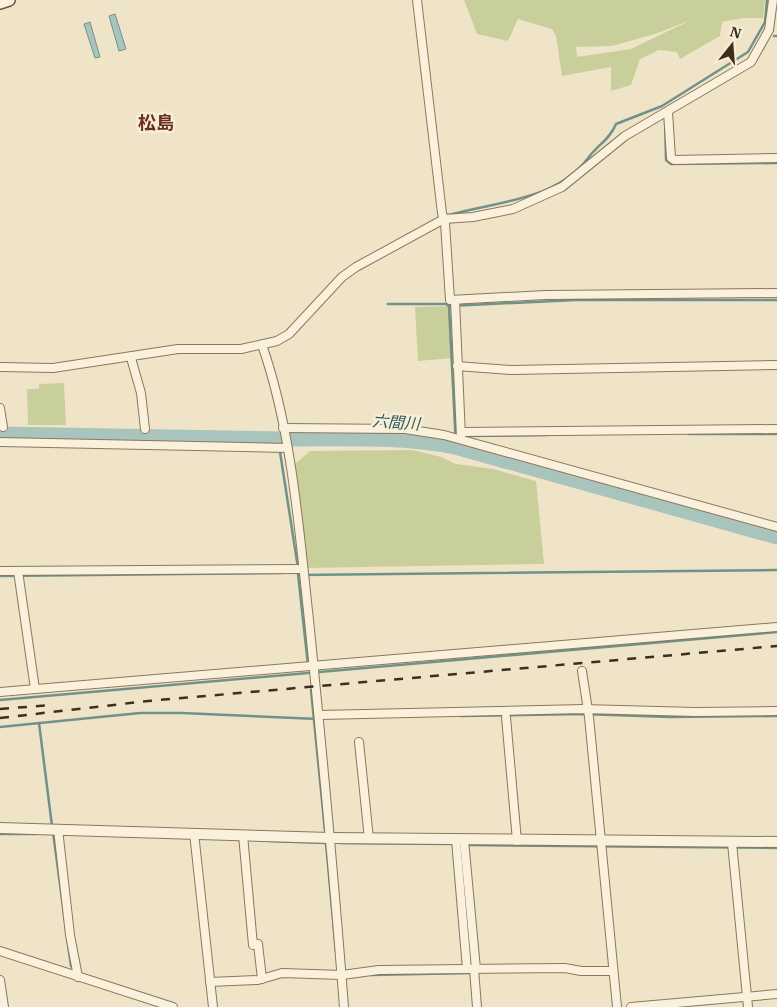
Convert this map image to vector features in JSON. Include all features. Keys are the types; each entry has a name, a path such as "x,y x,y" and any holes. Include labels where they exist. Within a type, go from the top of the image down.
{"main road":[{"path":"0,3 9,0"}],"street":[{"path":"418,0 444,219 450,300 455,304 544,295 777,294"},
{"path":"0,367 53,368 131,358 178,349 241,349 262,345 289,334 342,277 356,267 444,219 500,212 528,204 562,187 625,136 666,114 751,62 773,30 774,0"},
{"path":"666,114 671,158 674,160 777,158"},
{"path":"455,304 460,436"},
{"path":"262,345 271,371 283,430 283,447 301,571 319,718 344,1007"},
{"path":"131,358 141,393 145,429"},
{"path":"458,366 511,370 777,365"},
{"path":"0,408 3,427"},
{"path":"283,430 405,429 460,436 777,429"},
{"path":"460,436 777,527"},
{"path":"0,442 283,447"},
{"path":"0,571 19,574 301,571"},
{"path":"19,574 35,689"},
{"path":"0,692 312,669 777,627"},
{"path":"582,671 588,713 617,1007"},
{"path":"319,718 777,711"},
{"path":"506,718 517,841"},
{"path":"359,742 369,839"},
{"path":"0,828 194,837 330,838 461,843 517,841 601,845 733,846 777,842"},
{"path":"56,831 70,935 78,977"},
{"path":"194,837 213,1007"},
{"path":"243,838 253,944 258,944 262,979"},
{"path":"461,843 477,1007"},
{"path":"733,846 748,1007"},
{"path":"0,951 173,1007"},
{"path":"210,982 262,979 282,973 342,974 379,970 565,968 581,971 613,971"},
{"path":"0,980 4,1007"},
{"path":"631,1007 777,994"}],"green space":[{"path":"464,0 765,0 763,18 743,18 722,22 720,36 680,59 677,52 659,50 640,59 631,85 611,91 611,67 562,76 556,36 552,29 518,19 508,41 477,34","holes":["691,20 631,49 577,57 576,47 612,46 655,34"]},
{"path":"449,306 453,358 418,361 415,307"},
{"path":"64,383 66,425 28,425 27,389 39,389 39,384"},
{"path":"413,450 441,457 456,464 493,469 536,481 544,564 307,568 294,465 310,451"}],"water":[{"path":"115,14 126,49 119,51 109,16"},
{"path":"90,22 100,57 95,58 84,24"}],"waterway":[{"path":"449,215 525,197 560,183 576,172 607,138 616,124 662,106 748,52 765,22 767,0"},
{"path":"665,116 666,160 671,164 777,163"},
{"path":"449,306 576,300 777,300"},
{"path":"388,304 446,304 449,306 456,447"},
{"name":"六間川","path":"0,434 249,439 370,439 434,443 455,447 777,537"},
{"path":"689,434 777,434"},
{"path":"464,436 546,435"},
{"path":"278,439 298,568"},
{"path":"299,575 777,570"},
{"path":"0,576 282,573"},
{"path":"298,574 308,665"},
{"path":"0,700 777,632"},
{"path":"311,690 325,831"},
{"path":"0,727 140,713 318,719"},
{"path":"461,716 583,714 669,717 777,716"},
{"path":"39,723 52,826"},
{"path":"53,832 71,966"},
{"path":"0,834 36,834"},
{"path":"269,841 327,843"},
{"path":"326,843 336,952"},
{"path":"341,843 456,844"},
{"path":"466,845 777,848"},
{"path":"465,896 472,967"},
{"path":"371,975 472,973"}],"railway":[{"path":"0,718 148,701 777,646"},
{"path":"0,709 52,705"}],"district":[{"name":"松島","path":"156,123"}]}
